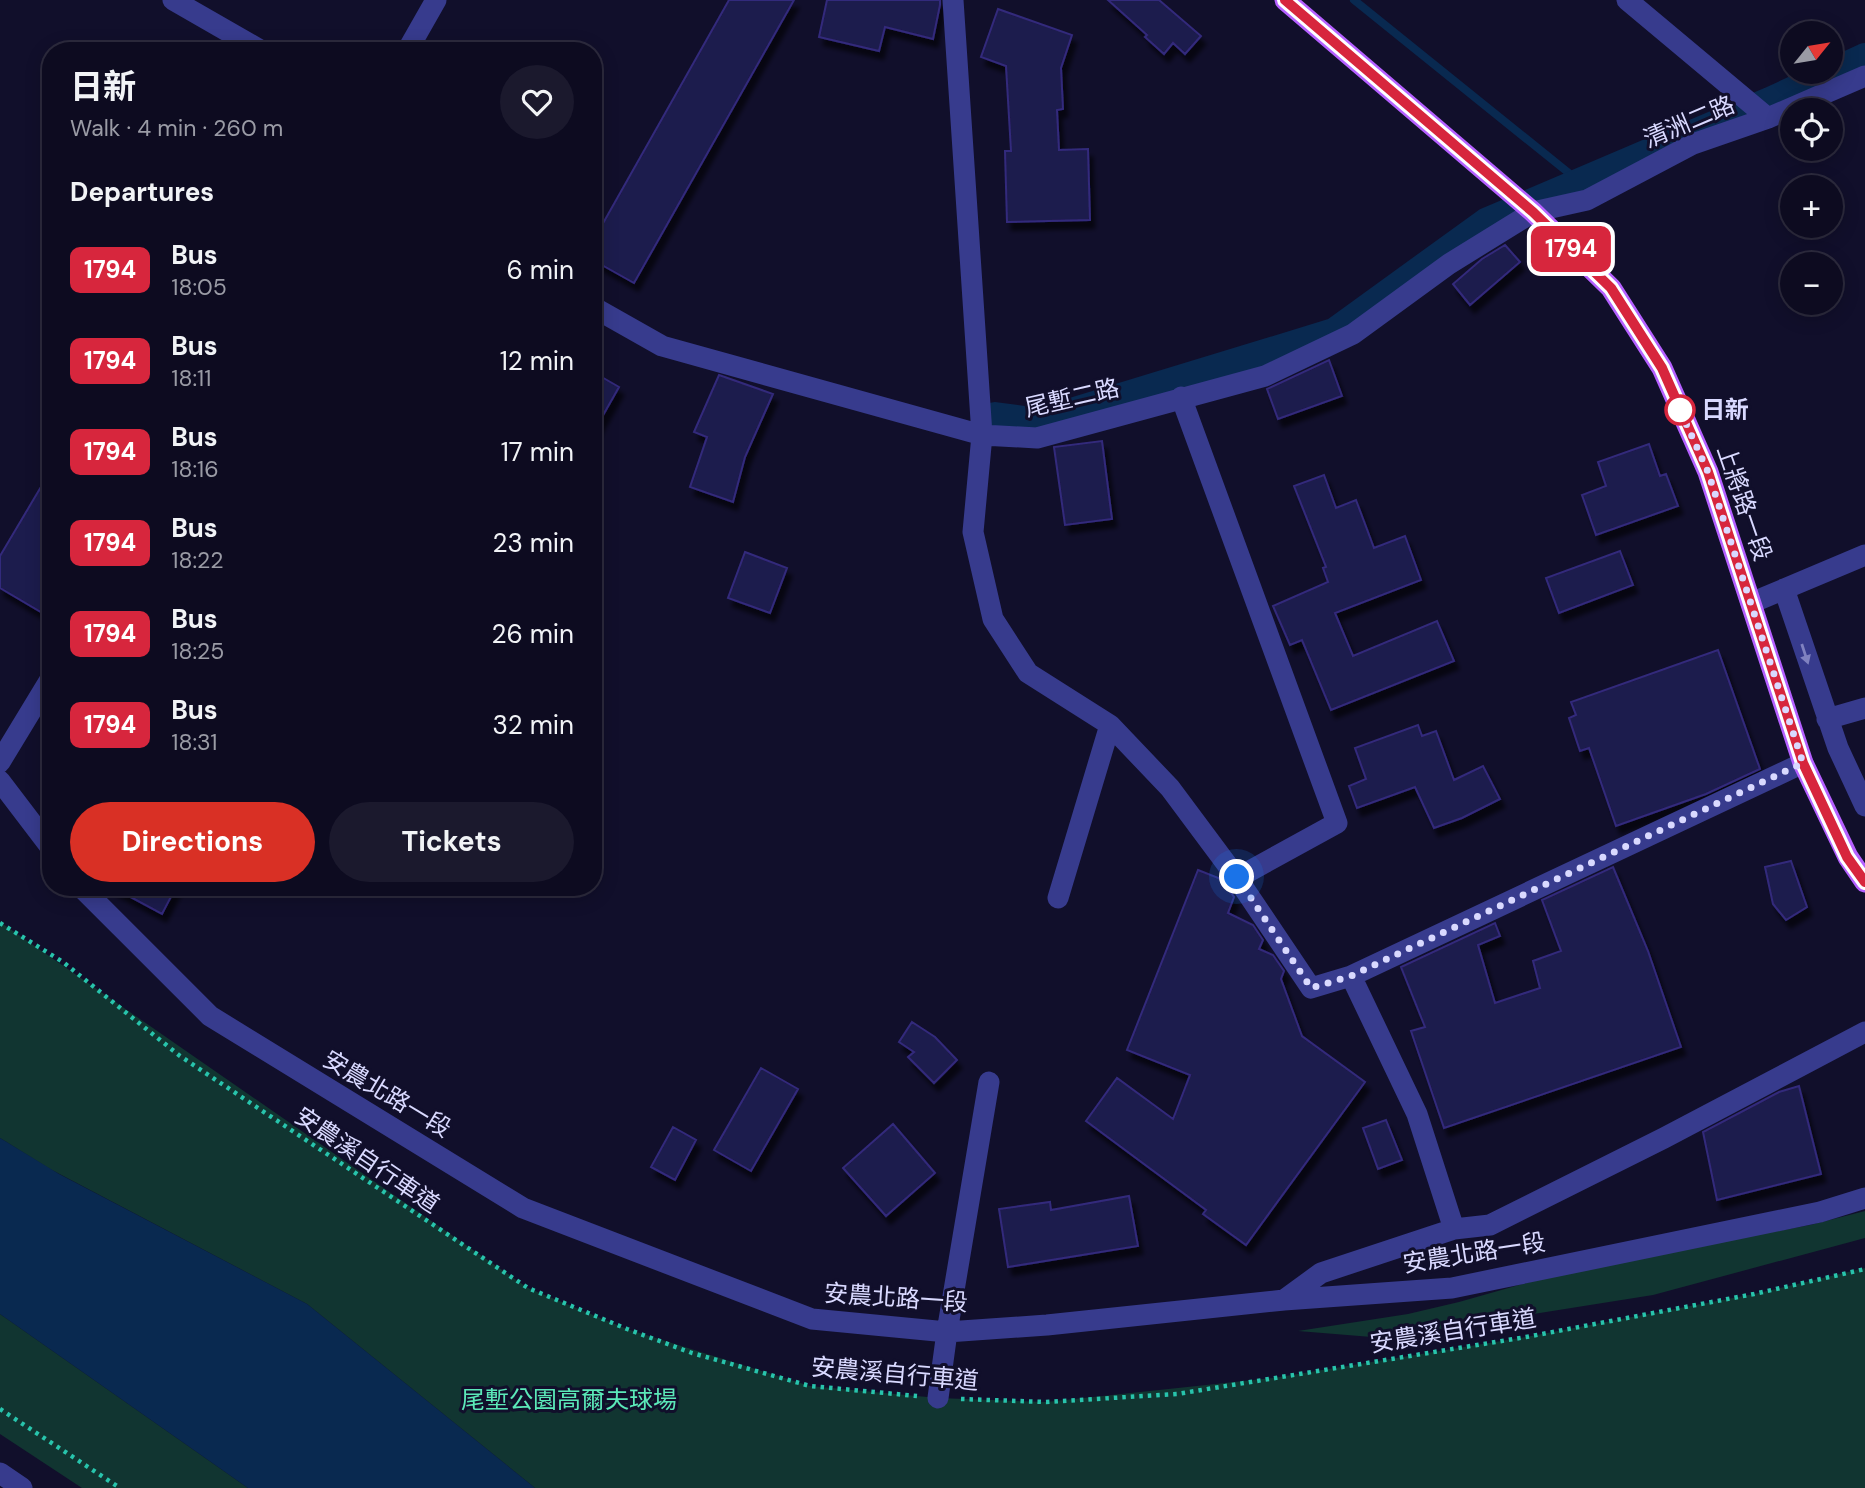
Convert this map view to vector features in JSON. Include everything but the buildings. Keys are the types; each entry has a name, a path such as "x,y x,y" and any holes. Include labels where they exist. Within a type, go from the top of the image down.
{"main road":[{"name":"上將路一段","path":"1285,0 1533,212 1611,288 1662,368 1708,472 1803,763 1847,857 1865,882"}],"street":[{"path":"173,0 246,42"},
{"path":"412,42 436,0"},
{"path":"953,0 982,435 973,532 993,619 1028,673 1110,725 1170,788 1237,877 1311,988 1351,976 1803,763"},
{"path":"1627,0 1768,118"},
{"name":"清洲二路","path":"1533,212 1587,200 1693,144 1768,118 1865,76"},
{"name":"尾塹二路","path":"602,311 662,346 982,435 1037,438 1265,376 1353,334 1449,264 1533,212"},
{"path":"1181,397 1337,823 1237,877"},
{"path":"1751,603 1865,555"},
{"path":"1784,589 1827,719 1865,806"},
{"path":"0,762 42,693"},
{"path":"1827,719 1865,708"},
{"path":"1058,898 1110,725"},
{"path":"0,781 42,836"},
{"name":"安農北路一段","path":"90,896 210,1016 523,1208 812,1319 947,1332 1046,1325 1284,1300 1452,1288 1820,1212 1865,1198"},
{"path":"1351,976 1417,1114 1454,1229"},
{"path":"1284,1300 1321,1273 1454,1229 1490,1225 1664,1138 1865,1032"},
{"path":"938,1398 989,1082"},
{"path":"0,1473 22,1488"}],"path":[{"name":"安農溪自行車道","path":"0,923 63,962 180,1056 528,1289 692,1353 810,1386 938,1398 1046,1402 1177,1394 1526,1337 1754,1294 1865,1269"},
{"path":"0,1409 120,1488"}],"green space":[{"name":"尾塹公園高爾夫球場","path":"0,922 528,1288 627,1329 810,1386 938,1398 1046,1402 1273,1378 1526,1337 1754,1294 1865,1268 1865,1488 535,1488 307,1304 50,1169 0,1138"},
{"path":"1865,1211 1865,1238 1653,1295 1384,1338 1298,1331 1408,1314 1583,1267 1810,1225"},
{"path":"0,1314 248,1488 82,1488 0,1434"}],"water":[{"path":"0,1138 59,1174 307,1304 535,1488 248,1488 0,1314"}],"waterway":[{"path":"1354,0 1580,182"},
{"path":"995,416 1039,422 1334,332 1486,222 1770,101 1865,57"}],"bus line":[{"name":"1794","path":"1285,0 1533,212 1611,288 1662,368 1708,472 1803,763 1847,857 1865,882"}],"place":[{"name":"日新","path":"1680,410"}],"route":[{"path":"1237,877 1311,988 1351,976 1803,763 1708,472 1680,410"}]}
